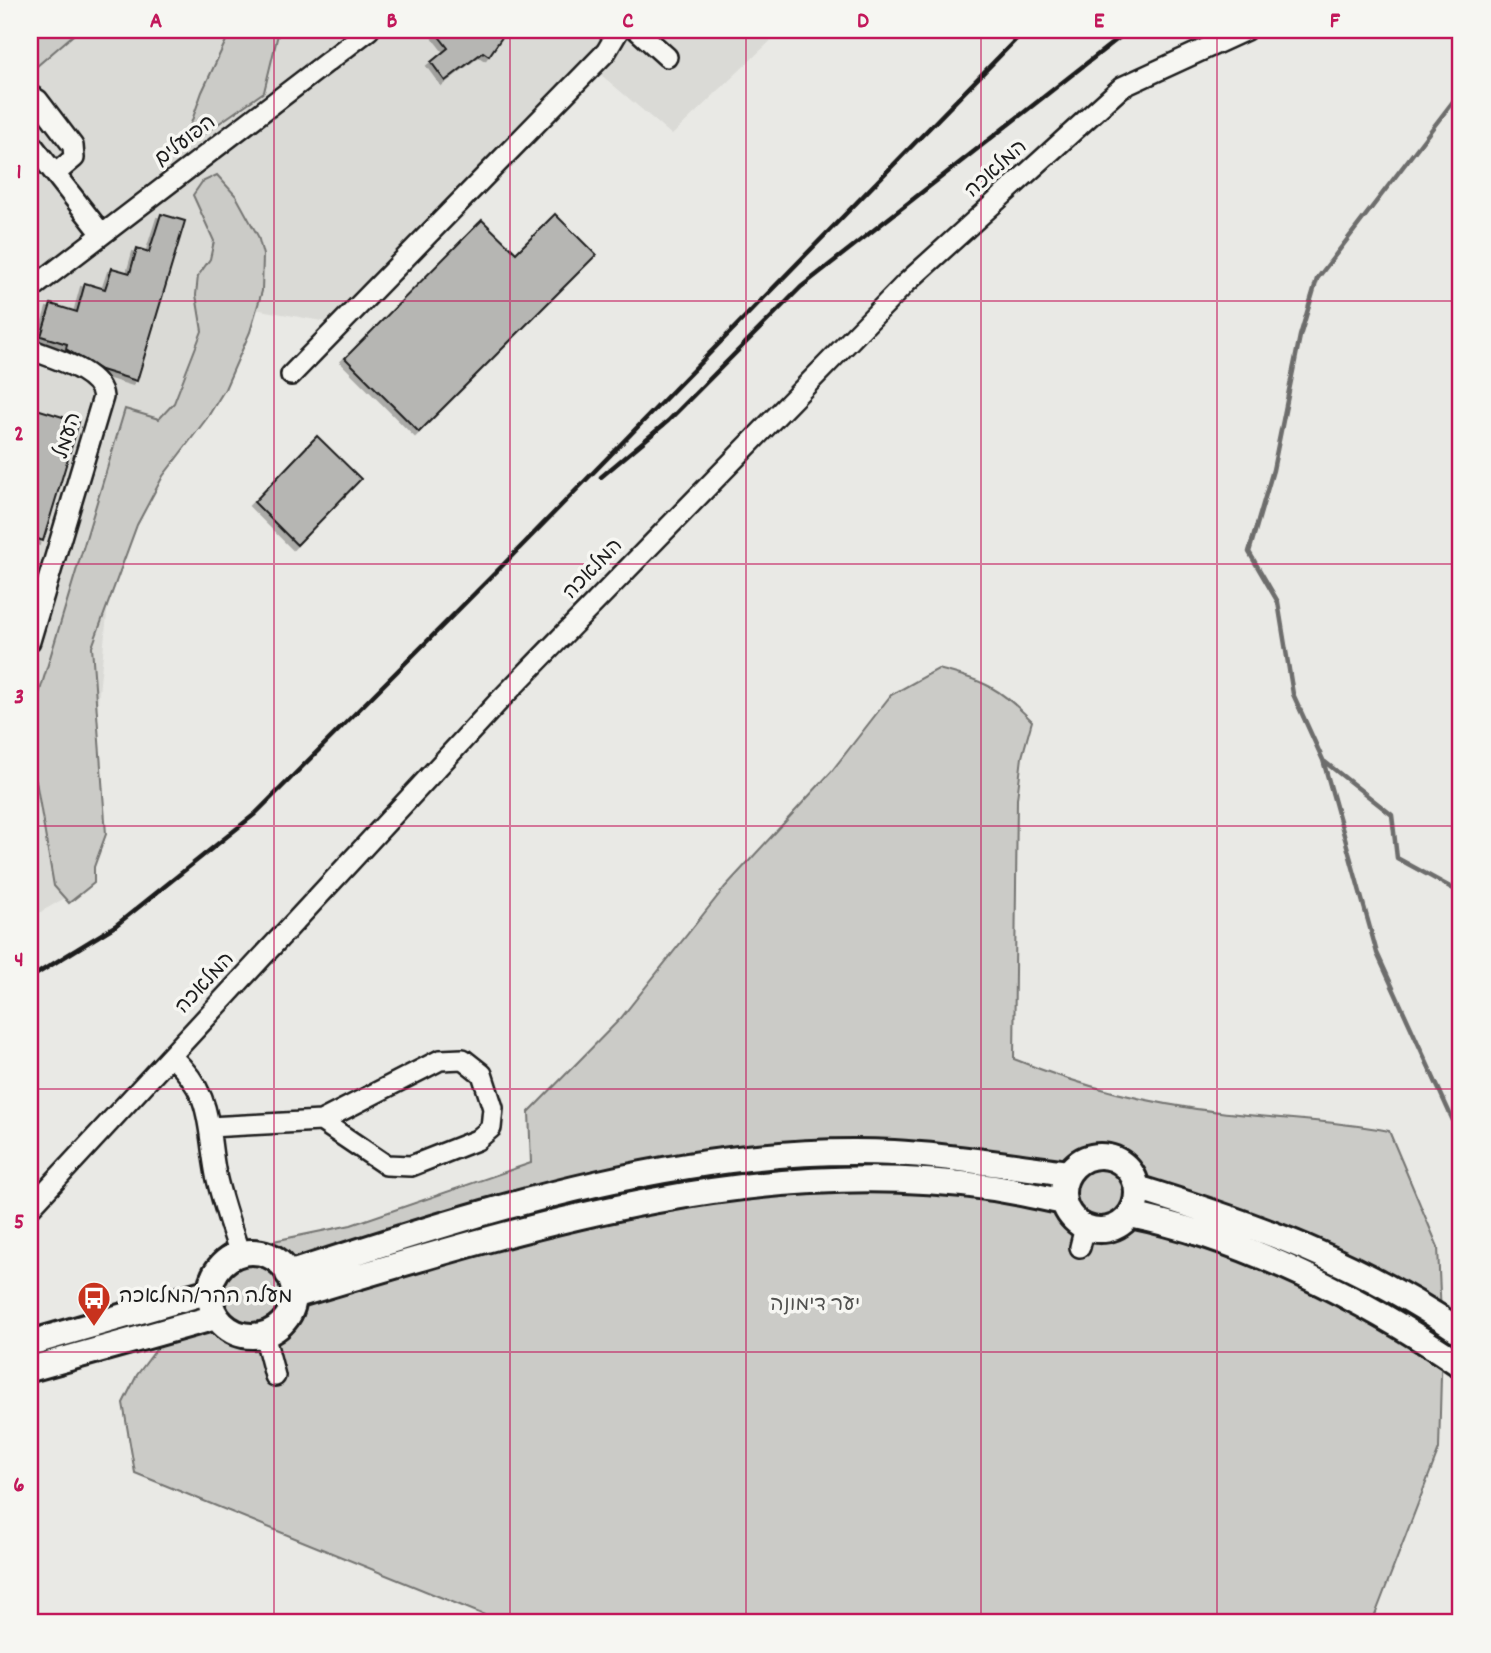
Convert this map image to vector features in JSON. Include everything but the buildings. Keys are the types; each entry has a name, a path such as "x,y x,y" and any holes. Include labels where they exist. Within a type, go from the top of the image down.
{"main road":[{"path":"294,1295 471,1215 616,1180 759,1158 893,1153 1068,1173"},
{"path":"1130,1224 1137,1188 1128,1167 1104,1155 1078,1162 1068,1173 1062,1197 1067,1213 1082,1238 1130,1224 1163,1222 1227,1244 1312,1279 1416,1336 1461,1365"},
{"path":"294,1295 539,1225 633,1205 761,1186 828,1181 946,1183 986,1186 1064,1202"},
{"path":"1137,1188 1238,1219 1323,1254 1461,1332"},
{"path":"30,1369 213,1328 266,1340 285,1320 294,1295 281,1265 262,1254 240,1254 223,1265 212,1281 210,1291 213,1328"},
{"path":"30,1343 210,1291"}],"street":[{"name":"הפועלים","path":"32,285 369,30"},
{"path":"291,376 606,52 619,30"},
{"path":"637,30 667,57"},
{"name":"המלאכה","path":"30,1208 500,700 905,284 1122,87 1246,30"},
{"path":"30,95 38,100 75,150 71,162 55,174"},
{"path":"30,142 102,234"},
{"name":"העמל","path":"30,349 94,379 103,390 102,405 30,641"},
{"path":"171,1056 199,1087 206,1103 223,1201 240,1254"},
{"path":"209,1127 321,1121 440,1060 463,1059 482,1074 494,1108 491,1128 477,1140 411,1167 386,1165 321,1121"},
{"path":"266,1340 275,1376"}],"path":[{"path":"1082,1238 1100,1244 1130,1224"},
{"path":"213,1328 219,1338 244,1346 282,1338 297,1323 294,1295"}],"shaded area":[{"path":"30,30 782,30 672,135 593,68 333,323 238,306 115,535 79,890 30,918"}],"green space":[{"path":"30,30 79,30 30,72"},
{"path":"231,30 279,30 264,92 182,149 202,92"},
{"path":"217,175 236,196 258,236 263,255 262,291 250,332 225,389 207,418 163,476 137,525 92,647 106,834 94,867 94,883 69,903 54,886 36,781 30,782 30,724 125,409 159,419 174,403 202,331 196,295 198,276 210,259 214,241 193,195 202,182"},
{"name":"יער דימונה","path":"938,669 990,687 1010,700 1032,721 1022,757 1017,799 1014,1059 1089,1086 1193,1109 1347,1124 1389,1131 1438,1247 1442,1340 1439,1449 1372,1623 504,1623 135,1473 123,1403 137,1375 192,1302 259,1244 351,1225 531,1163 529,1112 621,1018 725,887 831,772 891,695"}],"waterway":[{"path":"1461,91 1317,279 1300,336 1273,470 1249,552 1278,602 1293,694 1323,760 1377,953 1461,1138"},
{"path":"1325,762 1392,815 1397,858 1461,893"}],"railway":[{"path":"30,978 115,926 255,814 503,565 1025,30"},
{"path":"601,477 668,421 801,287 1129,30"}],"place":[{"name":"מעלה ההר/המלאכה","path":"94,1328"}]}
